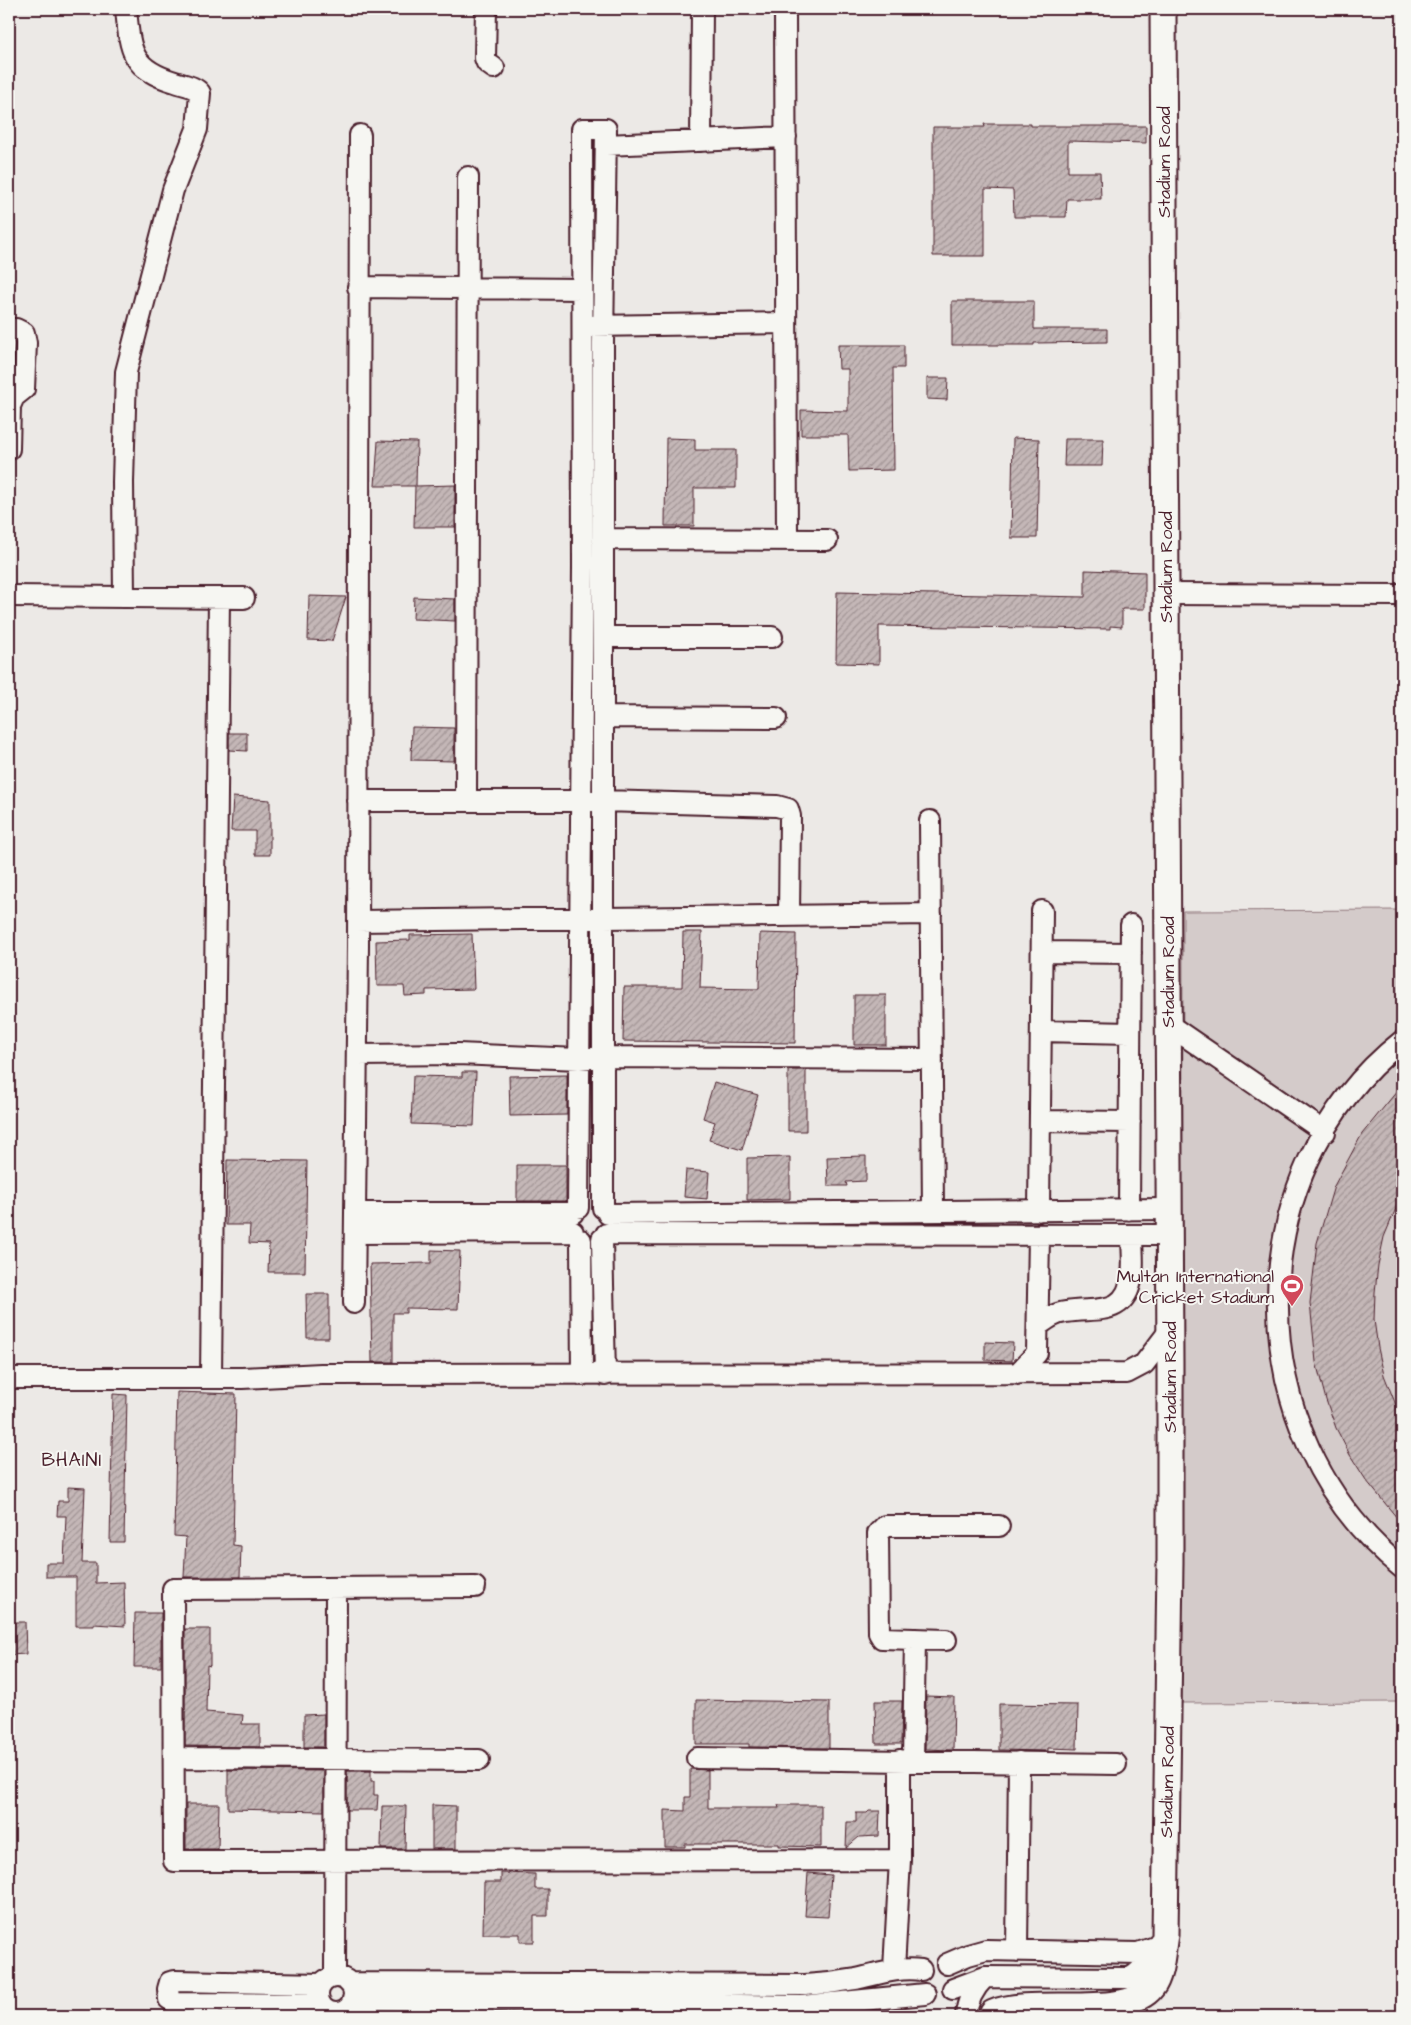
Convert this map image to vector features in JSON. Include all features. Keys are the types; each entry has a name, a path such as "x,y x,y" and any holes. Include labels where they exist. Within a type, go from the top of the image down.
{"main road":[{"name":"Stadium Road","path":"992,2016 994,2013 1010,2007 1106,2005 1133,2000 1144,1994 1152,1986 1158,1971 1170,1562 1163,9"}],"street":[{"path":"124,597 123,482 126,372 173,190 197,129 200,93 196,89 166,79 139,64 131,50 126,9"},
{"path":"472,63 473,9"},
{"path":"486,9 485,58 487,63 494,68"},
{"path":"701,141 702,9"},
{"path":"785,9 787,540"},
{"path":"582,1375 576,1223 581,801 582,129 606,129 603,325 602,1057 605,1211 610,1224 604,1237 605,1375"},
{"path":"354,1303 358,921 358,287 360,135"},
{"path":"606,145 786,137"},
{"path":"466,801 466,288 468,177"},
{"path":"358,287 582,289"},
{"path":"582,326 786,323"},
{"path":"9,329 16,329 24,333 26,343 24,389 14,397 10,406 9,449"},
{"path":"603,539 826,540"},
{"path":"1166,594 1402,595"},
{"path":"9,596 244,598"},
{"path":"211,1376 219,598"},
{"path":"603,637 772,637"},
{"path":"603,717 776,718"},
{"path":"358,801 603,801 776,806 788,809 790,816 789,916"},
{"path":"930,822 933,1212"},
{"path":"1039,1211 1042,911"},
{"path":"358,921 580,920 603,918 931,914"},
{"path":"1129,1210 1131,925"},
{"path":"1042,952 1131,953"},
{"path":"1169,1025 1324,1132"},
{"path":"1041,1031 1130,1033"},
{"path":"1402,1042 1376,1065 1357,1086 1324,1132 1301,1178 1286,1228 1278,1280 1277,1307 1281,1359 1297,1418 1314,1458 1326,1481 1357,1524 1402,1568"},
{"path":"357,1055 458,1054 579,1058 932,1060"},
{"path":"1040,1121 1130,1122"},
{"path":"576,1223 587,1204 593,1204 605,1211 933,1212 1168,1209"},
{"path":"355,1223 576,1223"},
{"path":"576,1223 591,1242 604,1237 1169,1235"},
{"path":"1017,1374 1037,1353 1039,1236"},
{"path":"1038,1325 1051,1316 1065,1312 1104,1310 1120,1301 1128,1292 1132,1275 1132,1236"},
{"path":"9,1378 211,1376 242,1378 320,1374 1127,1373 1144,1364 1170,1330"},
{"path":"946,1640 882,1638 879,1633 878,1533 885,1526 999,1526"},
{"path":"475,1587 173,1589 174,1861 900,1860"},
{"path":"336,1588 335,1861 338,2000"},
{"path":"894,1969 915,1639"},
{"path":"174,1758 479,1760"},
{"path":"697,1758 1116,1764"},
{"path":"1016,1951 1019,1762"},
{"path":"947,1964 986,1950 1138,1953 1160,1941"},
{"path":"952,1989 985,1977 1129,1978 1135,1976 1141,1970 1160,1941"},
{"path":"933,1961 947,1964 953,1970 956,1982 951,1992 941,1998 929,1997 920,1989 918,1978 921,1970 933,1961"},
{"path":"921,1970 894,1969 848,1980 805,1985 338,2000 175,2003 169,1999 168,1989 168,1984 174,1981 338,2000 802,2006 831,2009 925,1994"},
{"path":"966,2016 967,2006 974,1989 985,1977"}],"shaded area":[{"name":"Multan International Cricket Stadium","path":"1402,910 1402,1702 1182,1703 1183,911"}],"building":[{"path":"984,124 1146,126 1146,143 1068,141 1068,172 1100,172 1101,199 1067,199 1066,217 1014,217 1013,190 985,189 985,256 933,256 933,127 985,127"},
{"path":"952,301 1034,301 1034,329 1107,329 1107,342 1034,343 1034,345 952,345"},
{"path":"838,345 904,345 904,368 893,368 894,470 849,471 848,435 801,435 801,410 848,411 848,369 839,369"},
{"path":"927,378 948,378 947,400 927,399"},
{"path":"666,438 695,439 695,450 736,450 736,488 694,488 694,526 665,526"},
{"path":"1013,438 1039,439 1037,538 1011,538"},
{"path":"1065,439 1103,439 1102,466 1064,466"},
{"path":"378,441 417,442 416,486 455,485 455,527 414,527 415,486 375,486"},
{"path":"1085,570 1145,572 1145,609 1122,609 1122,627 1110,626 1110,629 879,626 879,664 836,663 837,592 1085,597"},
{"path":"309,596 346,597 332,641 308,640"},
{"path":"414,597 455,599 455,621 413,619"},
{"path":"412,727 454,728 454,761 411,760"},
{"path":"229,733 247,733 247,751 229,750"},
{"path":"233,797 270,800 270,855 255,855 255,831 231,831"},
{"path":"683,932 702,932 700,988 759,989 760,933 796,934 795,1043 623,1041 624,987 682,987"},
{"path":"472,934 474,989 426,990 426,995 405,996 404,986 377,986 376,941 410,940 410,935"},
{"path":"854,995 886,995 886,1045 854,1045"},
{"path":"788,1070 806,1070 806,1131 788,1131"},
{"path":"462,1072 476,1072 474,1126 411,1124 413,1076 462,1077"},
{"path":"567,1075 567,1115 510,1116 509,1076"},
{"path":"714,1082 758,1095 742,1150 709,1140 715,1122 703,1118"},
{"path":"1402,1085 1402,1194 1384,1237 1378,1265 1374,1320 1384,1375 1402,1420 1402,1524 1366,1480 1336,1428 1316,1362 1310,1303 1317,1243 1334,1186 1362,1134"},
{"path":"866,1156 866,1181 846,1182 847,1186 828,1186 827,1157"},
{"path":"790,1157 790,1199 747,1200 747,1158"},
{"path":"227,1160 307,1161 305,1272 268,1272 269,1244 249,1243 250,1225 226,1225"},
{"path":"517,1165 566,1165 566,1201 517,1201"},
{"path":"686,1170 709,1172 707,1199 684,1197"},
{"path":"431,1250 460,1251 458,1309 406,1308 406,1313 393,1313 393,1362 372,1362 370,1264 431,1263"},
{"path":"306,1294 329,1294 329,1338 307,1338"},
{"path":"985,1342 1013,1343 1012,1361 985,1360"},
{"path":"177,1392 236,1394 233,1545 241,1546 240,1577 184,1577 186,1537 174,1536"},
{"path":"113,1394 127,1395 124,1542 110,1542"},
{"path":"68,1487 85,1488 82,1563 96,1563 96,1583 124,1582 125,1626 94,1624 94,1626 76,1626 76,1577 46,1577 46,1563 64,1563 66,1516 57,1516 58,1501 68,1501"},
{"path":"135,1613 161,1613 161,1667 134,1667"},
{"path":"9,1622 25,1622 26,1654 9,1655"},
{"path":"185,1629 210,1629 210,1666 207,1665 206,1712 243,1715 242,1724 260,1724 260,1747 185,1746"},
{"path":"926,1696 954,1697 953,1750 925,1749"},
{"path":"696,1700 829,1702 829,1748 749,1747 749,1744 696,1744"},
{"path":"875,1701 902,1701 901,1744 876,1744"},
{"path":"999,1704 1078,1705 1077,1749 1048,1748 1048,1751 999,1750"},
{"path":"324,1714 324,1747 304,1747 304,1715"},
{"path":"690,1769 708,1770 708,1808 779,1808 778,1805 821,1805 821,1847 779,1846 779,1844 685,1844 685,1847 665,1847 665,1810 685,1811 685,1797 690,1797"},
{"path":"228,1770 324,1771 324,1811 228,1809"},
{"path":"347,1771 371,1771 371,1781 374,1781 374,1795 378,1795 377,1810 347,1810"},
{"path":"186,1804 219,1804 218,1849 186,1849"},
{"path":"432,1805 456,1806 456,1849 432,1849"},
{"path":"382,1806 406,1806 405,1849 381,1849"},
{"path":"869,1811 880,1811 879,1836 859,1837 846,1848 847,1822 856,1822 856,1813 867,1813"},
{"path":"501,1873 535,1874 535,1889 548,1889 548,1916 534,1916 534,1942 520,1942 520,1934 483,1934 484,1882 501,1882"},
{"path":"808,1873 831,1875 828,1917 805,1916"}],"place":[{"name":"Multan International Cricket Stadium","path":"1292,1307"}],"district":[{"name":"BHAINI","path":"72,1459"}]}
